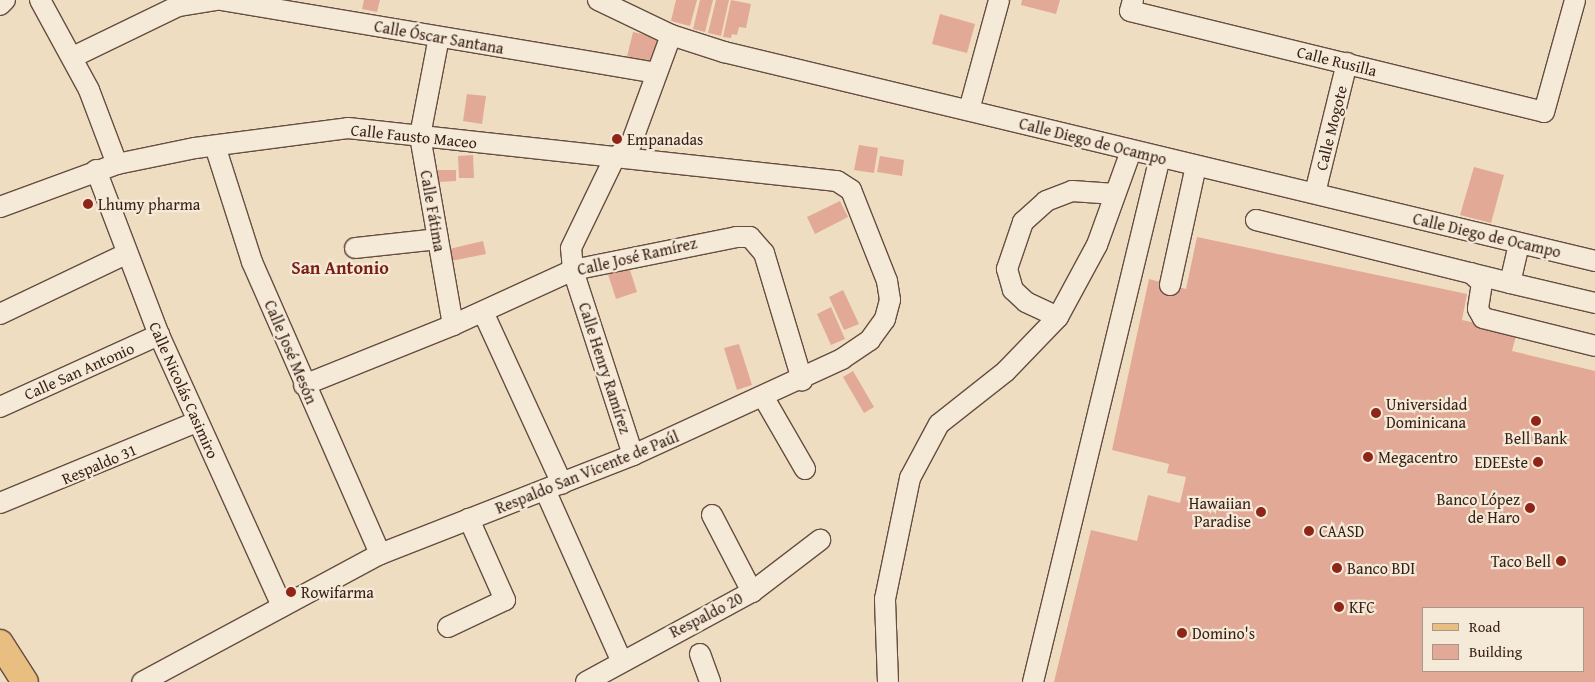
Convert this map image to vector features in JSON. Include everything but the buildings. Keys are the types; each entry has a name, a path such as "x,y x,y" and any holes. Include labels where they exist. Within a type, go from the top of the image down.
{"main road":[{"path":"0,643 25,682"}],"street":[{"path":"0,5 4,0"},
{"path":"40,0 73,57 117,164"},
{"name":"Calle Óscar Santana","path":"73,57 178,6 219,0 656,73"},
{"name":"Calle Diego de Ocampo","path":"598,0 671,36 724,52 1595,261"},
{"path":"969,110 999,0"},
{"name":"Calle Rusilla","path":"1132,6 1347,63 1544,112 1575,0"},
{"name":"Calle Henry Ramírez","path":"633,455 574,270 571,248 614,159 631,144 671,36"},
{"name":"Calle Fátima","path":"439,37 420,136 453,325"},
{"name":"Calle Mogote","path":"1315,194 1347,63"},
{"name":"Calle Fausto Maceo","path":"0,207 96,170 117,164 215,146 348,128 614,159 837,181"},
{"name":"Calle José Mesón","path":"215,146 252,262 304,385 380,554"},
{"path":"888,682 885,599 910,478 939,424 1006,371 1058,318 1097,245 1131,151"},
{"path":"1033,682 1160,157"},
{"path":"1163,283 1189,164"},
{"name":"Calle Nicolás Casimiro","path":"96,170 126,254 159,335 282,606"},
{"name":"Respaldo San Vicente de Paúl","path":"142,682 380,554 633,455 764,398 802,380 870,340 885,319 890,300 887,281 851,190 837,181"},
{"path":"1058,318 1026,302 1013,290 1007,269 1023,222 1046,201 1072,190 1115,194"},
{"path":"1256,220 1595,303"},
{"name":"Calle José Ramírez","path":"304,385 453,325 574,270 711,240 750,237 764,253 802,380"},
{"path":"355,248 438,239"},
{"path":"1510,283 1519,244"},
{"path":"0,314 126,254"},
{"path":"1471,274 1482,282 1478,309 1483,318 1595,346"},
{"path":"483,312 621,660"},
{"name":"Calle San Antonio","path":"0,407 159,335"},
{"path":"764,398 805,470"},
{"name":"Respaldo 31","path":"0,503 197,422"},
{"path":"712,515 752,592"},
{"path":"448,627 505,600 469,519"},
{"name":"Respaldo 20","path":"586,682 621,660 752,592 820,540"},
{"path":"700,654 710,682"}],"place":[{"name":"Empanadas","path":"617,139"},
{"name":"Lhumy pharma","path":"88,204"},
{"name":"Universidad Dominicana","path":"1376,413"},
{"name":"Bell Bank","path":"1536,421"},
{"name":"Megacentro","path":"1368,457"},
{"name":"EDEEste","path":"1538,462"},
{"name":"Banco López de Haro","path":"1530,508"},
{"name":"Hawaiian Paradise","path":"1261,512"},
{"name":"CAASD","path":"1309,531"},
{"name":"Taco Bell","path":"1561,561"},
{"name":"Banco BDI","path":"1337,568"},
{"name":"Rowifarma","path":"291,592"},
{"name":"KFC","path":"1339,607"},
{"name":"Domino's","path":"1182,633"}],"district":[{"name":"San Antonio","path":"340,268"}]}
